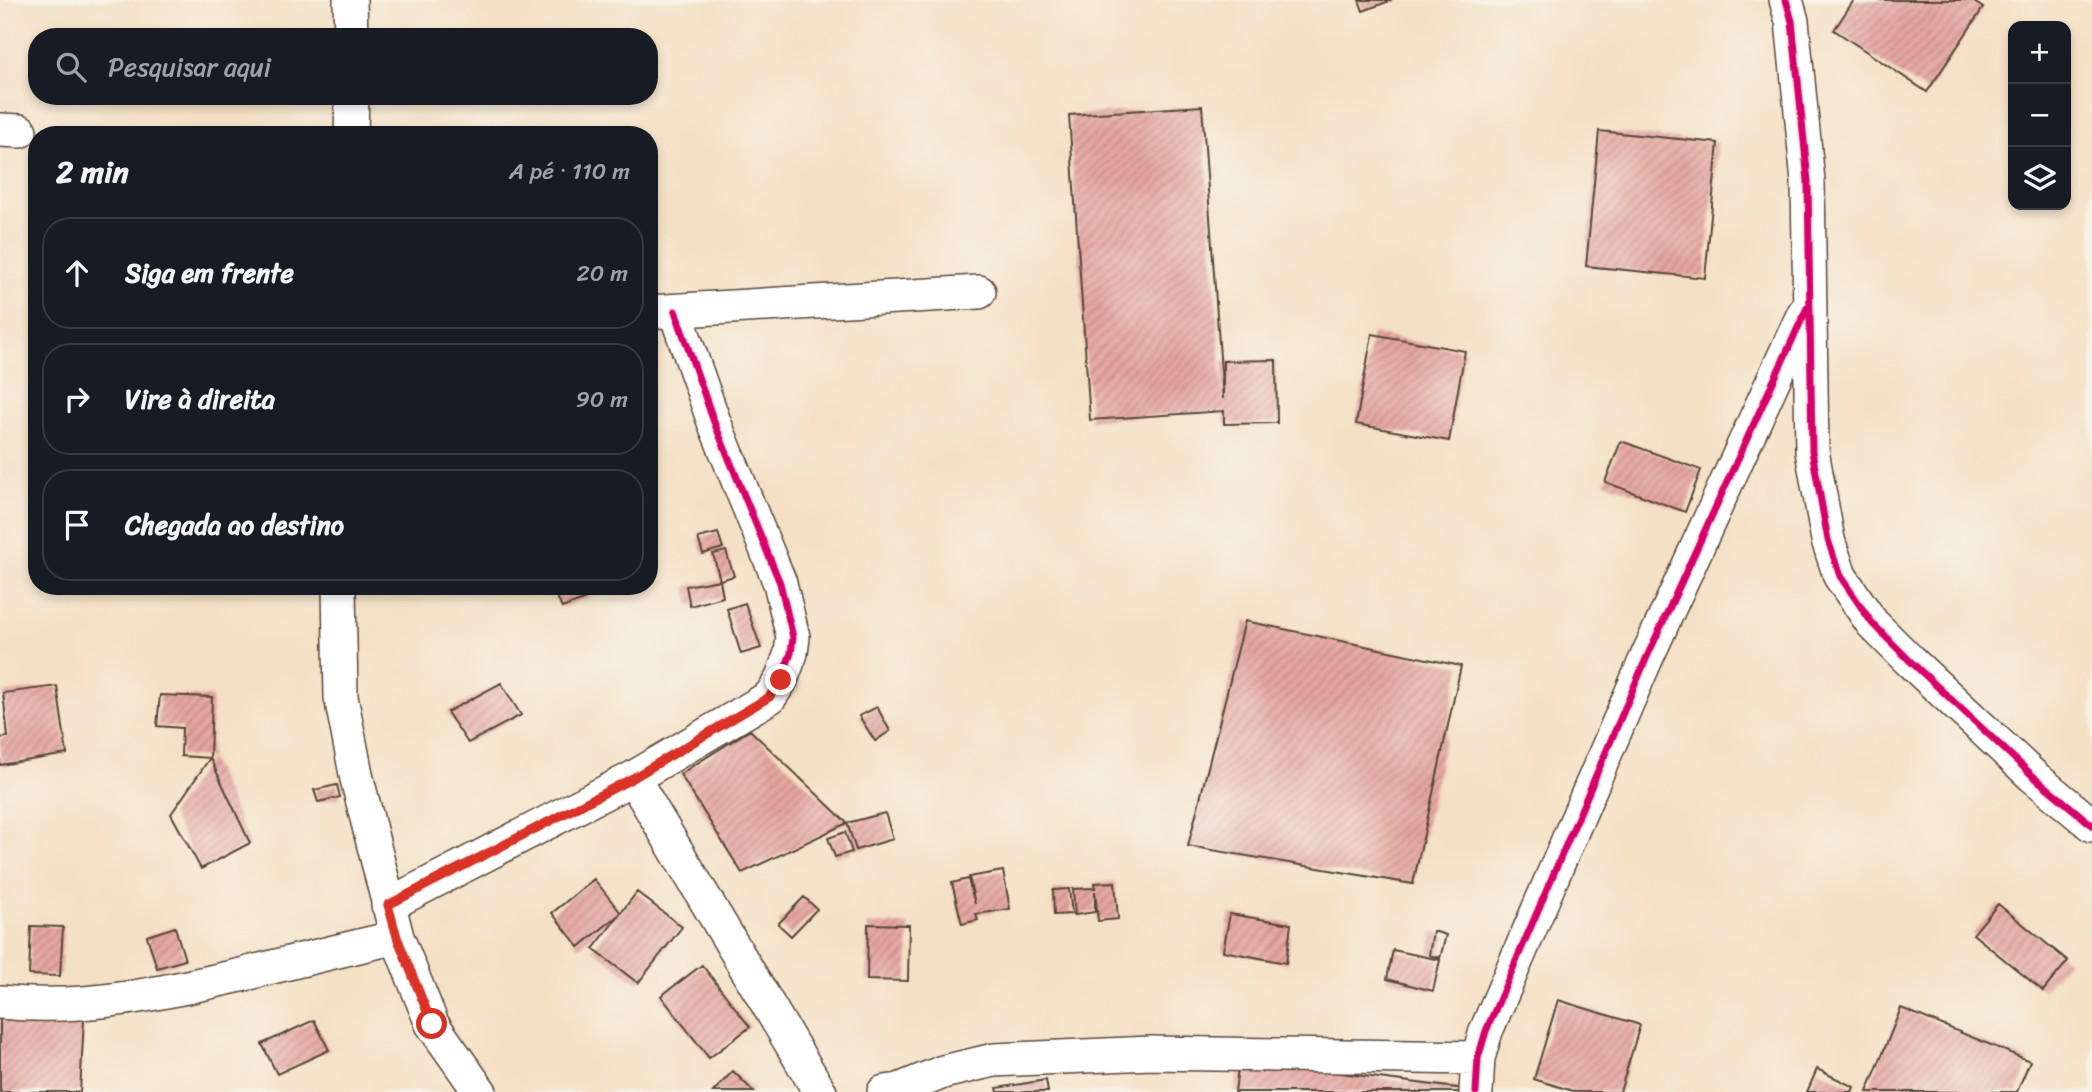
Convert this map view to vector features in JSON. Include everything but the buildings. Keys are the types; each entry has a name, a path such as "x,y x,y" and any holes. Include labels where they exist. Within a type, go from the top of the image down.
{"street":[{"path":"350,0 351,28"},
{"path":"1786,0 1792,21 1808,181 1812,451 1828,540 1840,576 1872,622 1909,660 2033,776 2092,825"},
{"path":"351,126 352,105"},
{"path":"388,905 633,778 769,697 781,680 791,653 793,637 780,583 714,422 662,312 979,292"},
{"path":"1476,1092 1478,1058 1486,1031 1646,659 1808,304"},
{"path":"340,595 341,697 357,779 397,937 432,1024 480,1092"},
{"path":"633,778 820,1092"},
{"path":"0,1002 31,1006 116,1001 397,937"},
{"path":"884,1092 899,1090 943,1072 994,1060 1151,1053 1478,1058"}],"cycle path":[{"path":"1786,0 1792,21 1808,181 1812,451 1828,540 1840,576 1872,623 1909,660 2033,776 2092,825"},
{"path":"1476,1092 1478,1058 1486,1031 1646,659 1807,308"},
{"path":"388,905 633,778 770,697 781,680 791,653 793,637 780,583 714,422 675,311"}],"route":[{"path":"432,1024 397,937 388,905 633,778 769,697 781,680"}]}
